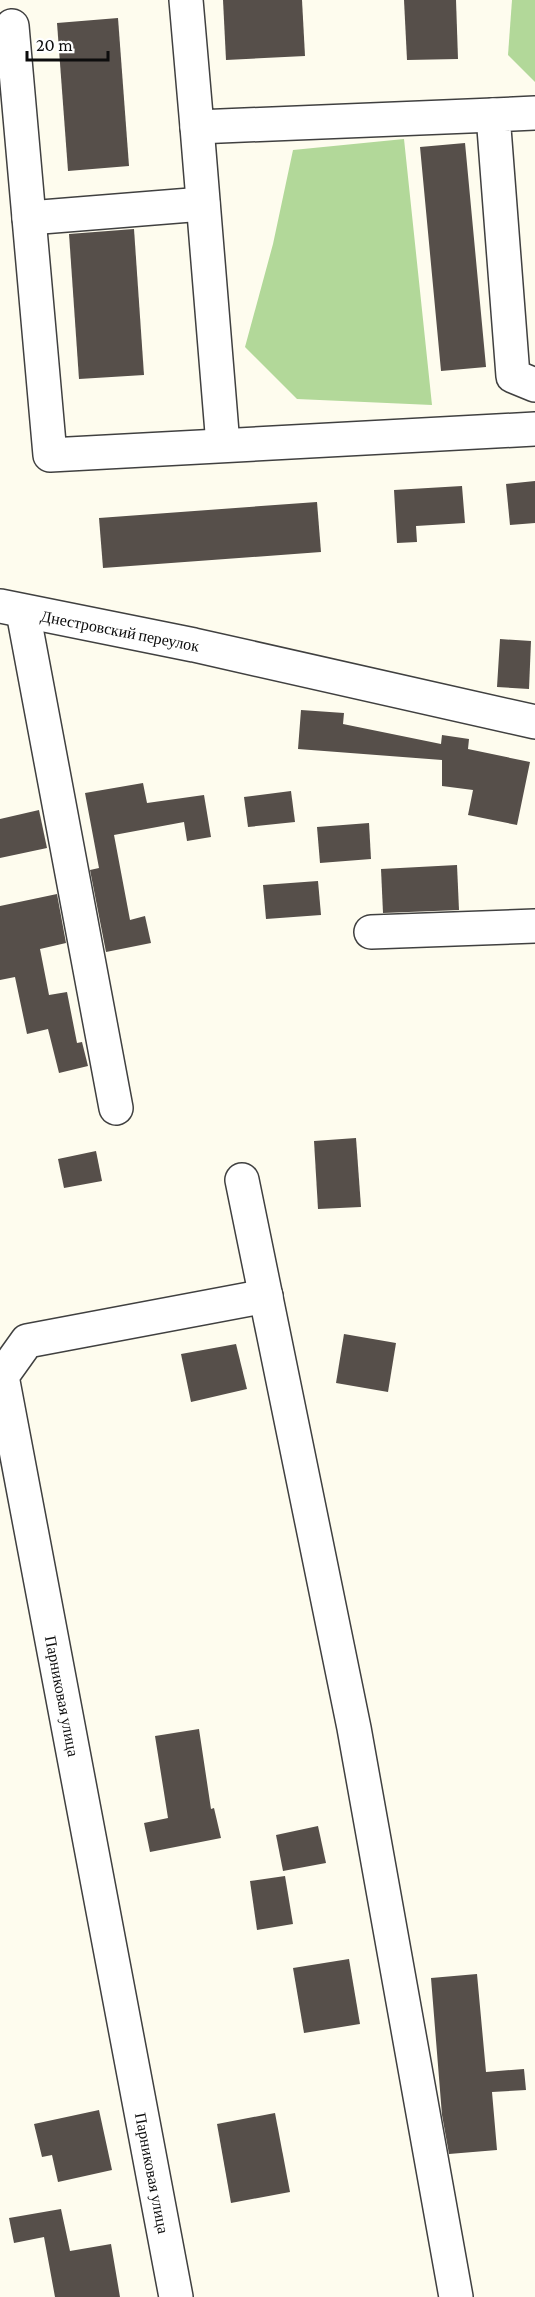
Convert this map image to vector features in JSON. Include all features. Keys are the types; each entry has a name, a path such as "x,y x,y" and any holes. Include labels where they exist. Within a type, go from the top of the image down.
{"street":[{"path":"186,0 223,445"},
{"path":"12,26 50,455 535,429"},
{"path":"197,127 535,113"},
{"path":"492,115 513,376 535,385"},
{"path":"29,218 203,204"},
{"name":"Днестровский переулок","path":"117,1108 11,609 194,645 535,722"},
{"path":"371,932 535,926"},
{"path":"242,1180 356,1740 456,2297"},
{"name":"Парниковая улица","path":"176,2297 2,1376 27,1341 266,1296"}],"green space":[{"path":"512,0 535,0 535,82 508,55"},
{"path":"404,139 432,405 297,399 245,347 273,244 293,150"}],"building":[{"path":"223,0 302,0 305,56 226,60"},
{"path":"404,0 456,0 458,59 407,60"},
{"path":"118,18 129,166 68,171 57,23"},
{"path":"465,143 486,367 441,371 420,147"},
{"path":"134,229 144,375 79,379 69,234"},
{"path":"535,481 535,523 510,525 506,484"},
{"path":"462,486 465,523 416,526 417,542 397,543 394,490"},
{"path":"317,502 321,552 103,568 99,518"},
{"path":"500,639 531,641 529,689 497,687"},
{"path":"301,710 344,713 343,724 441,744 442,735 469,739 468,749 530,762 517,825 468,815 473,790 442,786 442,760 298,749"},
{"path":"143,783 147,803 204,795 211,837 187,841 184,822 114,835 130,920 145,916 151,943 106,952 90,870 99,868 85,793"},
{"path":"291,791 295,822 248,827 244,797"},
{"path":"39,810 47,848 0,858 0,819"},
{"path":"369,823 371,859 320,863 317,827"},
{"path":"457,865 459,910 383,913 381,869"},
{"path":"318,881 321,915 266,919 263,885"},
{"path":"57,894 66,943 40,949 49,995 67,992 77,1043 82,1042 88,1066 59,1073 48,1029 27,1034 15,977 0,980 0,906"},
{"path":"356,1138 361,1207 318,1209 314,1141"},
{"path":"96,1151 102,1181 64,1188 58,1159"},
{"path":"344,1334 396,1343 388,1392 336,1383"},
{"path":"236,1344 247,1389 191,1402 181,1354"},
{"path":"199,1729 211,1809 214,1808 221,1838 150,1852 144,1823 168,1818 155,1736"},
{"path":"318,1826 326,1863 283,1871 276,1835"},
{"path":"285,1876 293,1924 257,1930 250,1881"},
{"path":"349,1959 360,2024 304,2033 293,1968"},
{"path":"477,1974 486,2072 524,2069 526,2090 492,2092 497,2150 449,2154 442,2115 431,1978"},
{"path":"99,2110 112,2170 58,2182 52,2155 42,2157 34,2124"},
{"path":"275,2113 290,2192 231,2203 217,2124"},
{"path":"61,2209 70,2251 111,2244 120,2297 55,2297 44,2237 14,2243 9,2218"}]}
